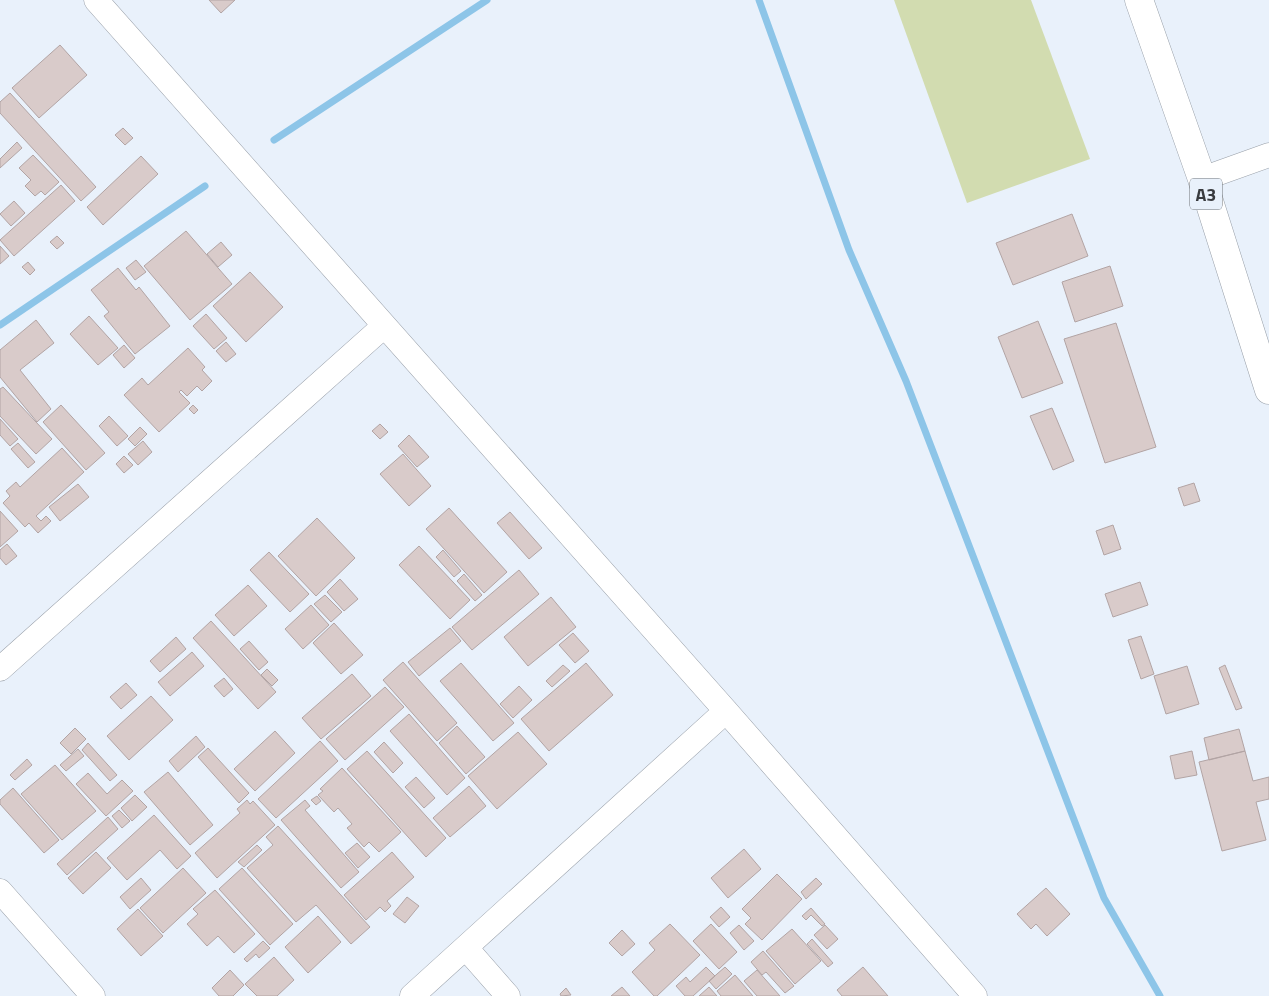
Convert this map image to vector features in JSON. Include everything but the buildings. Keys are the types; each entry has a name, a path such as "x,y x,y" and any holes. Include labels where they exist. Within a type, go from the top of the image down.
{"highway":[{"name":"A3","path":"1139,0 1202,179 1269,390"}],"street":[{"path":"96,0 976,996"},
{"path":"1202,179 1269,155"},
{"path":"0,669 384,326"},
{"path":"412,996 726,711"},
{"path":"0,891 93,996"},
{"path":"466,948 508,996"}],"green space":[{"path":"894,0 1031,0 1090,159 967,203"}],"waterway":[{"path":"274,140 487,0"},
{"path":"759,0 849,250 906,381 1104,898 1160,996"},
{"path":"0,325 205,186"}]}
